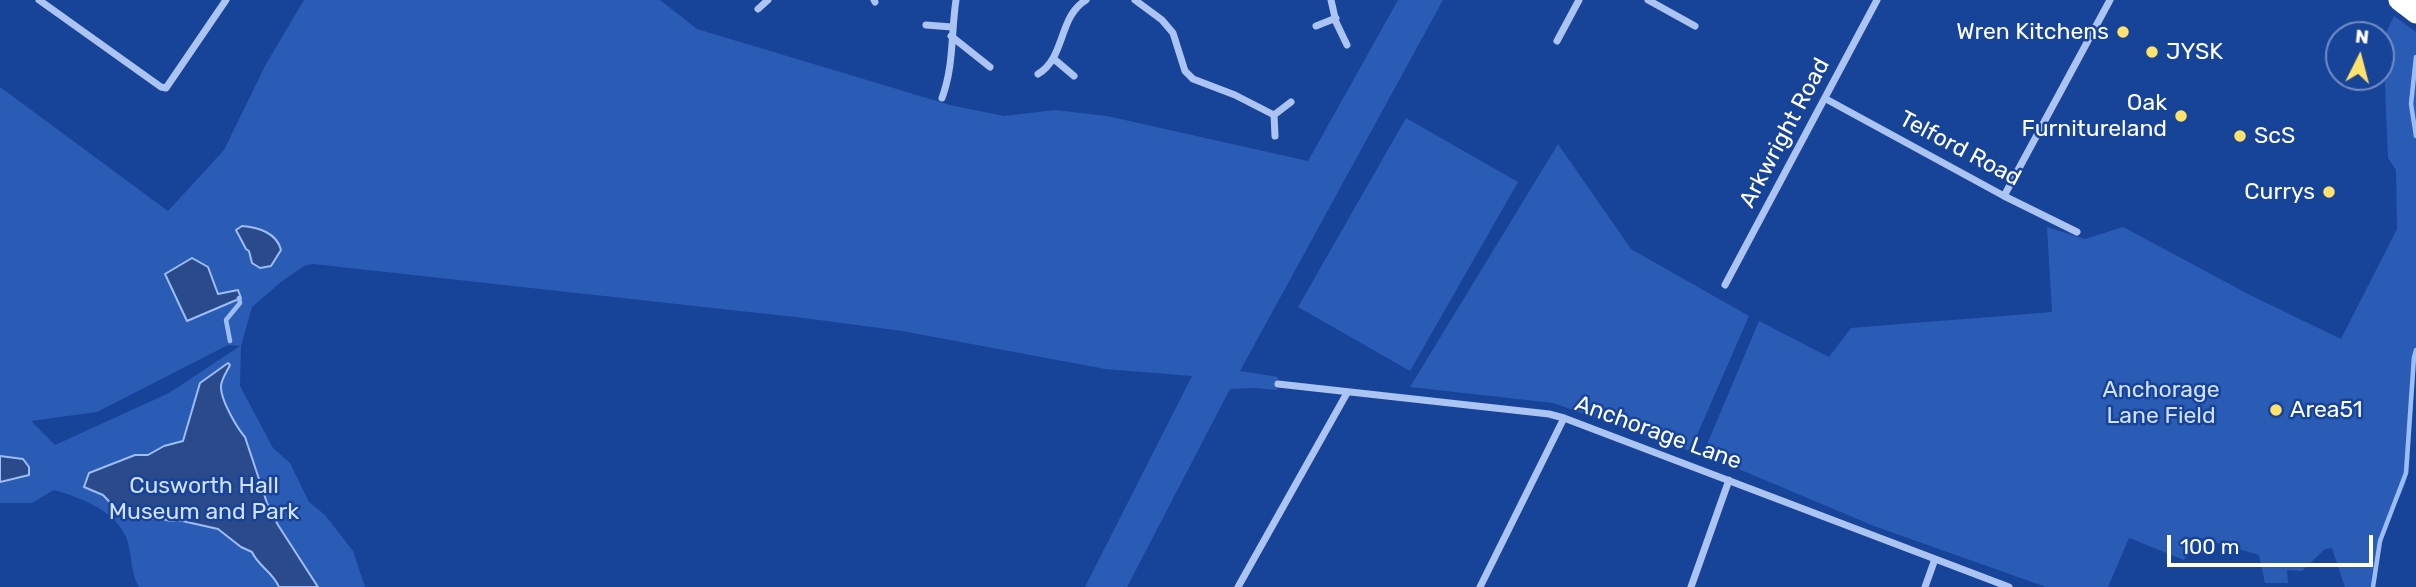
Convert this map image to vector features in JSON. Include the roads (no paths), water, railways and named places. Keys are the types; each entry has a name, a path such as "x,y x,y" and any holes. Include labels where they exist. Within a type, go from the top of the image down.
{"highway":[{"path":"2399,0 2416,13"}],"street":[{"path":"39,0 162,88 169,86 226,0"},
{"path":"758,9 768,0"},
{"path":"942,98 951,68 951,36 956,0"},
{"path":"1038,74 1054,59 1071,13 1086,0"},
{"path":"1135,0 1163,20 1173,33 1185,71 1193,79 1235,95 1274,115"},
{"path":"1331,0 1347,45"},
{"path":"1558,41 1579,0"},
{"path":"1648,0 1695,26"},
{"name":"Arkwright Road","path":"1725,285 1877,0"},
{"path":"2004,196 2110,0"},
{"path":"1316,26 1336,18"},
{"path":"926,25 952,27"},
{"path":"951,36 990,67"},
{"path":"1054,59 1074,76"},
{"name":"Telford Road","path":"1826,99 2004,196 2077,232"},
{"path":"1274,115 1292,102"},
{"path":"1274,115 1275,136"},
{"name":"Anchorage Lane","path":"1278,384 1549,414 1564,418 2009,587"},
{"path":"1238,587 1347,393"},
{"path":"1480,587 1564,418"},
{"path":"1691,587 1729,480"},
{"path":"1925,587 1935,559"}],"waterway":[{"path":"2416,57 2411,104 2416,136"},
{"path":"230,341 226,320 240,303 239,298"},
{"path":"2373,587 2380,541 2406,473 2416,350"}],"place":[{"name":"Wren Kitchens","path":"2123,32"},
{"name":"JYSK","path":"2152,52"},
{"name":"Oak Furnitureland","path":"2181,116"},
{"name":"ScS","path":"2240,136"},
{"name":"Currys","path":"2329,192"},
{"name":"Area51","path":"2276,410"}],"park label":[{"name":"Anchorage Lane Field","path":"2161,403"},
{"name":"Cusworth Hall Museum and Park","path":"204,499"}]}
